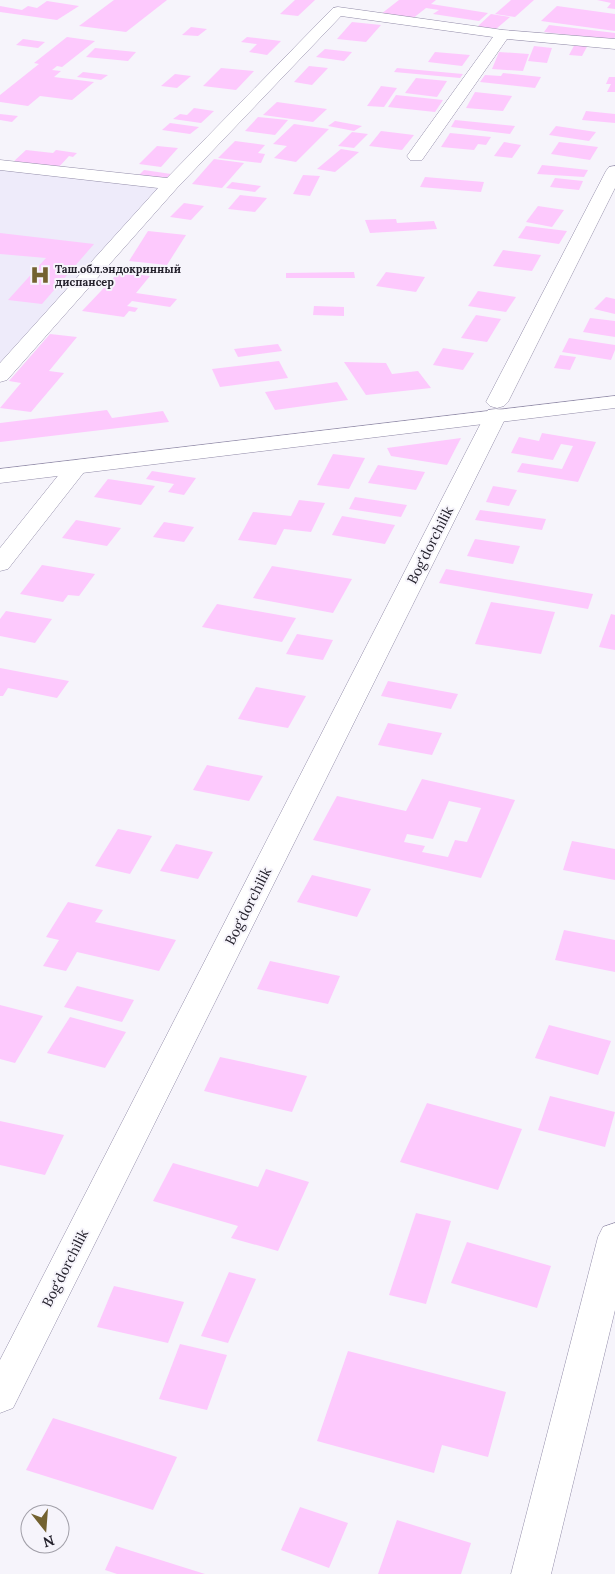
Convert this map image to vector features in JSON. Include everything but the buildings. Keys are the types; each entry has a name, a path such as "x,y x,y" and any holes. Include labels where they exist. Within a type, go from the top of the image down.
{"street":[{"path":"0,376 171,184 345,5 372,3"},
{"path":"345,5 503,34 615,44"},
{"path":"416,156 503,34"},
{"path":"0,164 171,184"},
{"name":"Bog'dorchilik","path":"0,1397 615,171"},
{"path":"0,476 496,409 615,388"},
{"path":"0,461 496,409 615,402"},
{"path":"0,564 77,467"},
{"path":"531,1574 615,1237"}],"shaded area":[{"name":"Таш.обл.эндокринный диспансер","path":"0,167 161,185 0,364"}],"place":[{"name":"Таш.обл.эндокринный диспансер","path":"40,275"}]}
